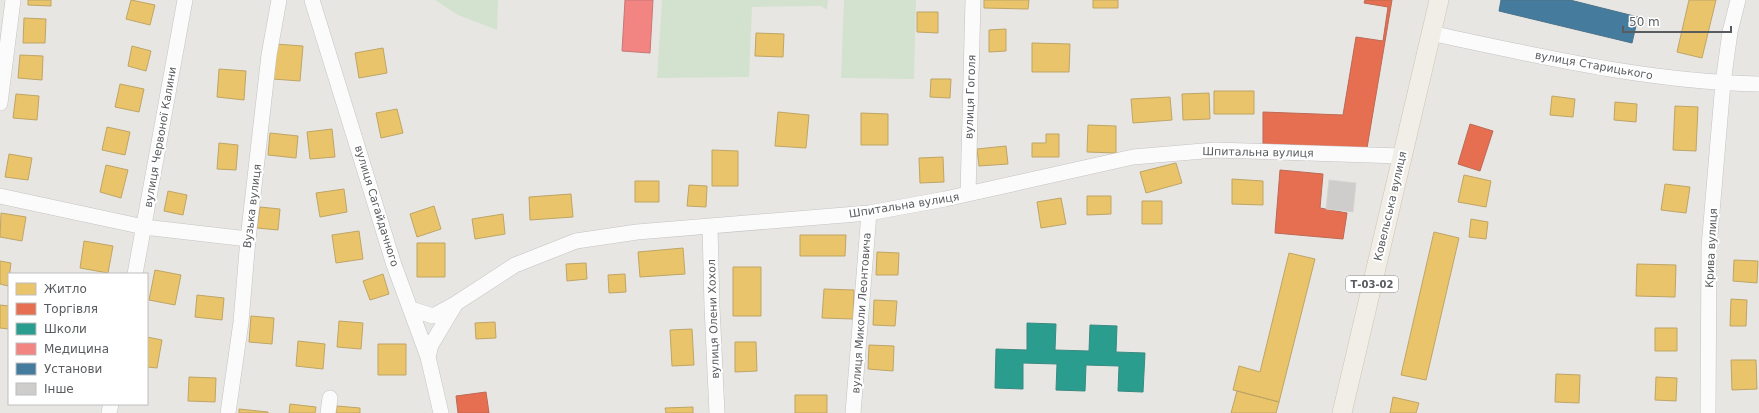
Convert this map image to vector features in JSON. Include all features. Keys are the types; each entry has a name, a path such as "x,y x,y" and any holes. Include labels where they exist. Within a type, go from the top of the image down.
{"main road":[{"name":"Ковельська вулиця","path":"1342,413 1401,156 1439,0"}],"street":[{"path":"0,103 13,0"},
{"name":"вулиця Червоної Калини","path":"135,273 185,0"},
{"name":"Вузька вулиця","path":"228,413 241,322 248,240 270,55 279,0"},
{"name":"вулиця Сагайдачного","path":"312,0 392,258 428,357 441,413"},
{"name":"вулиця Гоголя","path":"968,194 973,0"},
{"name":"Крива вулиця","path":"1708,413 1709,247 1723,83 1730,32 1738,0"},
{"name":"вулиця Старицького","path":"1430,33 1542,57 1652,75 1723,83 1759,84"},
{"name":"Шпитальна вулиця","path":"428,357 431,345 455,304 515,265 576,241 637,232 868,213 968,194 1133,157 1215,150 1401,156"},
{"path":"0,196 144,227 248,240"},
{"name":"вулиця Миколи Леонтовича","path":"854,413 868,213"},
{"name":"вулиця Олени Хохол","path":"710,226 717,413"},
{"path":"411,309 433,316 455,304"},
{"path":"430,413 435,392"},
{"path":"328,413 330,398"}],"green space":[{"path":"435,0 498,0 497,30 458,15"},
{"path":"662,0 828,0 827,10 821,6 752,7 749,77 657,78"},
{"path":"844,0 916,0 914,79 841,78"}],"building: Житло":[{"path":"28,0 51,0 51,6 28,5"},
{"path":"131,0 155,5 150,25 126,19"},
{"path":"984,0 1029,0 1028,9 984,8"},
{"path":"1093,0 1118,0 1118,8 1093,8"},
{"path":"1689,0 1716,0 1702,58 1677,52"},
{"path":"917,12 938,12 938,33 917,32"},
{"path":"24,18 46,19 45,43 23,43"},
{"path":"1006,29 1006,51 989,52 989,30"},
{"path":"756,33 784,34 783,57 755,56"},
{"path":"1032,43 1070,44 1069,72 1032,72"},
{"path":"275,44 303,46 300,81 273,79"},
{"path":"132,46 151,51 146,71 128,66"},
{"path":"383,48 387,73 359,78 355,53"},
{"path":"20,55 43,56 42,80 18,78"},
{"path":"219,69 246,71 244,100 217,97"},
{"path":"931,79 951,79 950,98 930,97"},
{"path":"120,84 144,89 139,112 115,107"},
{"path":"1214,91 1254,91 1254,114 1214,114"},
{"path":"1209,93 1210,119 1183,120 1182,94"},
{"path":"16,94 39,96 37,120 13,118"},
{"path":"1552,96 1575,99 1573,117 1550,115"},
{"path":"1170,97 1172,120 1133,123 1131,99"},
{"path":"1615,102 1637,104 1636,122 1614,120"},
{"path":"1675,106 1698,107 1696,151 1673,150"},
{"path":"397,109 403,133 381,138 376,113"},
{"path":"778,112 809,115 806,148 775,146"},
{"path":"861,113 888,114 888,145 861,145"},
{"path":"1088,125 1116,126 1116,153 1087,152"},
{"path":"107,127 130,132 125,155 102,150"},
{"path":"332,129 335,157 310,159 307,132"},
{"path":"270,133 298,136 296,158 268,155"},
{"path":"1046,134 1059,134 1059,157 1032,157 1032,143 1046,143"},
{"path":"219,143 238,145 236,170 217,169"},
{"path":"1006,146 1008,164 979,166 977,149"},
{"path":"712,150 738,151 738,186 712,186"},
{"path":"9,154 32,158 28,180 5,177"},
{"path":"943,157 944,182 920,183 919,158"},
{"path":"1176,163 1182,183 1146,193 1140,172"},
{"path":"106,165 128,170 121,198 100,192"},
{"path":"1464,175 1491,181 1486,207 1458,202"},
{"path":"1232,179 1263,181 1263,205 1232,204"},
{"path":"635,181 659,181 659,202 635,202"},
{"path":"1665,184 1690,187 1686,213 1661,210"},
{"path":"689,185 707,186 706,207 687,206"},
{"path":"344,189 347,212 320,217 316,193"},
{"path":"168,191 187,195 183,215 164,211"},
{"path":"571,194 573,217 530,220 529,197"},
{"path":"1087,196 1111,196 1111,214 1087,215"},
{"path":"1061,198 1066,224 1041,228 1037,202"},
{"path":"1142,201 1162,201 1162,224 1142,224"},
{"path":"434,206 441,229 417,237 410,214"},
{"path":"260,207 280,209 278,230 257,228"},
{"path":"1,213 26,217 22,241 0,237"},
{"path":"503,214 505,234 475,239 472,219"},
{"path":"1471,219 1488,222 1486,239 1469,237"},
{"path":"359,231 363,259 336,263 332,235"},
{"path":"1434,232 1459,238 1426,380 1401,375"},
{"path":"800,235 846,235 845,256 800,256"},
{"path":"84,241 113,246 108,273 80,268"},
{"path":"417,243 445,243 445,277 417,277"},
{"path":"683,248 685,274 640,277 638,252"},
{"path":"877,252 899,253 898,275 876,275"},
{"path":"1289,253 1315,259 1279,402 1233,390 1239,366 1260,372"},
{"path":"1734,260 1758,261 1757,283 1733,281"},
{"path":"0,261 11,263 10,273 8,273 8,286 0,284"},
{"path":"586,263 587,279 567,281 566,264"},
{"path":"1637,264 1676,265 1675,297 1636,296"},
{"path":"733,267 761,267 761,316 733,316"},
{"path":"155,270 181,275 175,305 149,300"},
{"path":"383,274 389,294 370,300 363,281"},
{"path":"625,274 626,292 609,293 608,275"},
{"path":"824,289 854,290 853,319 822,318"},
{"path":"197,295 224,298 222,320 195,317"},
{"path":"1731,299 1747,300 1746,326 1730,326"},
{"path":"874,300 897,301 895,326 873,325"},
{"path":"0,305 8,306 8,329 0,328"},
{"path":"251,316 274,318 272,344 249,342"},
{"path":"339,321 363,323 361,349 337,347"},
{"path":"495,322 496,338 476,339 475,323"},
{"path":"1655,328 1677,328 1677,351 1655,351"},
{"path":"692,329 694,365 672,366 670,330"},
{"path":"148,337 162,340 157,368 148,367"},
{"path":"298,341 325,344 323,369 296,366"},
{"path":"735,342 756,342 757,371 735,372"},
{"path":"378,344 406,344 406,375 378,375"},
{"path":"869,345 894,346 893,371 868,369"},
{"path":"1731,360 1756,360 1757,389 1732,390"},
{"path":"1556,374 1580,375 1579,403 1555,402"},
{"path":"189,377 216,378 215,402 188,401"},
{"path":"1656,377 1677,378 1676,401 1655,400"},
{"path":"1237,391 1279,402 1276,413 1231,413"},
{"path":"795,395 827,395 827,413 795,413"},
{"path":"1393,397 1419,403 1416,413 1390,413"},
{"path":"290,404 316,407 315,413 289,413"},
{"path":"337,406 360,408 360,413 336,413"},
{"path":"693,407 693,413 666,413 665,408"},
{"path":"239,409 268,412 268,413 239,413"}],"building: Торгівля":[{"path":"1365,0 1392,0 1367,148 1263,144 1263,112 1343,115 1356,37 1383,41 1388,7 1364,3"},
{"path":"1470,124 1493,131 1480,171 1458,164"},
{"path":"1280,170 1323,174 1320,208 1347,213 1343,239 1275,233"},
{"path":"486,392 489,413 458,413 456,396"}],"building: Школи":[{"path":"1027,323 1056,324 1055,350 1089,351 1090,325 1117,326 1116,352 1145,353 1143,392 1118,391 1119,366 1086,365 1085,391 1056,390 1057,364 1023,363 1023,389 995,388 996,349 1027,350"}],"building: Медицина":[{"path":"625,0 653,0 650,53 622,51"}],"building: Установи":[{"path":"1501,0 1570,0 1638,17 1632,43 1499,11"}],"building: Інше":[{"path":"1329,180 1356,183 1353,212 1326,209"}]}
